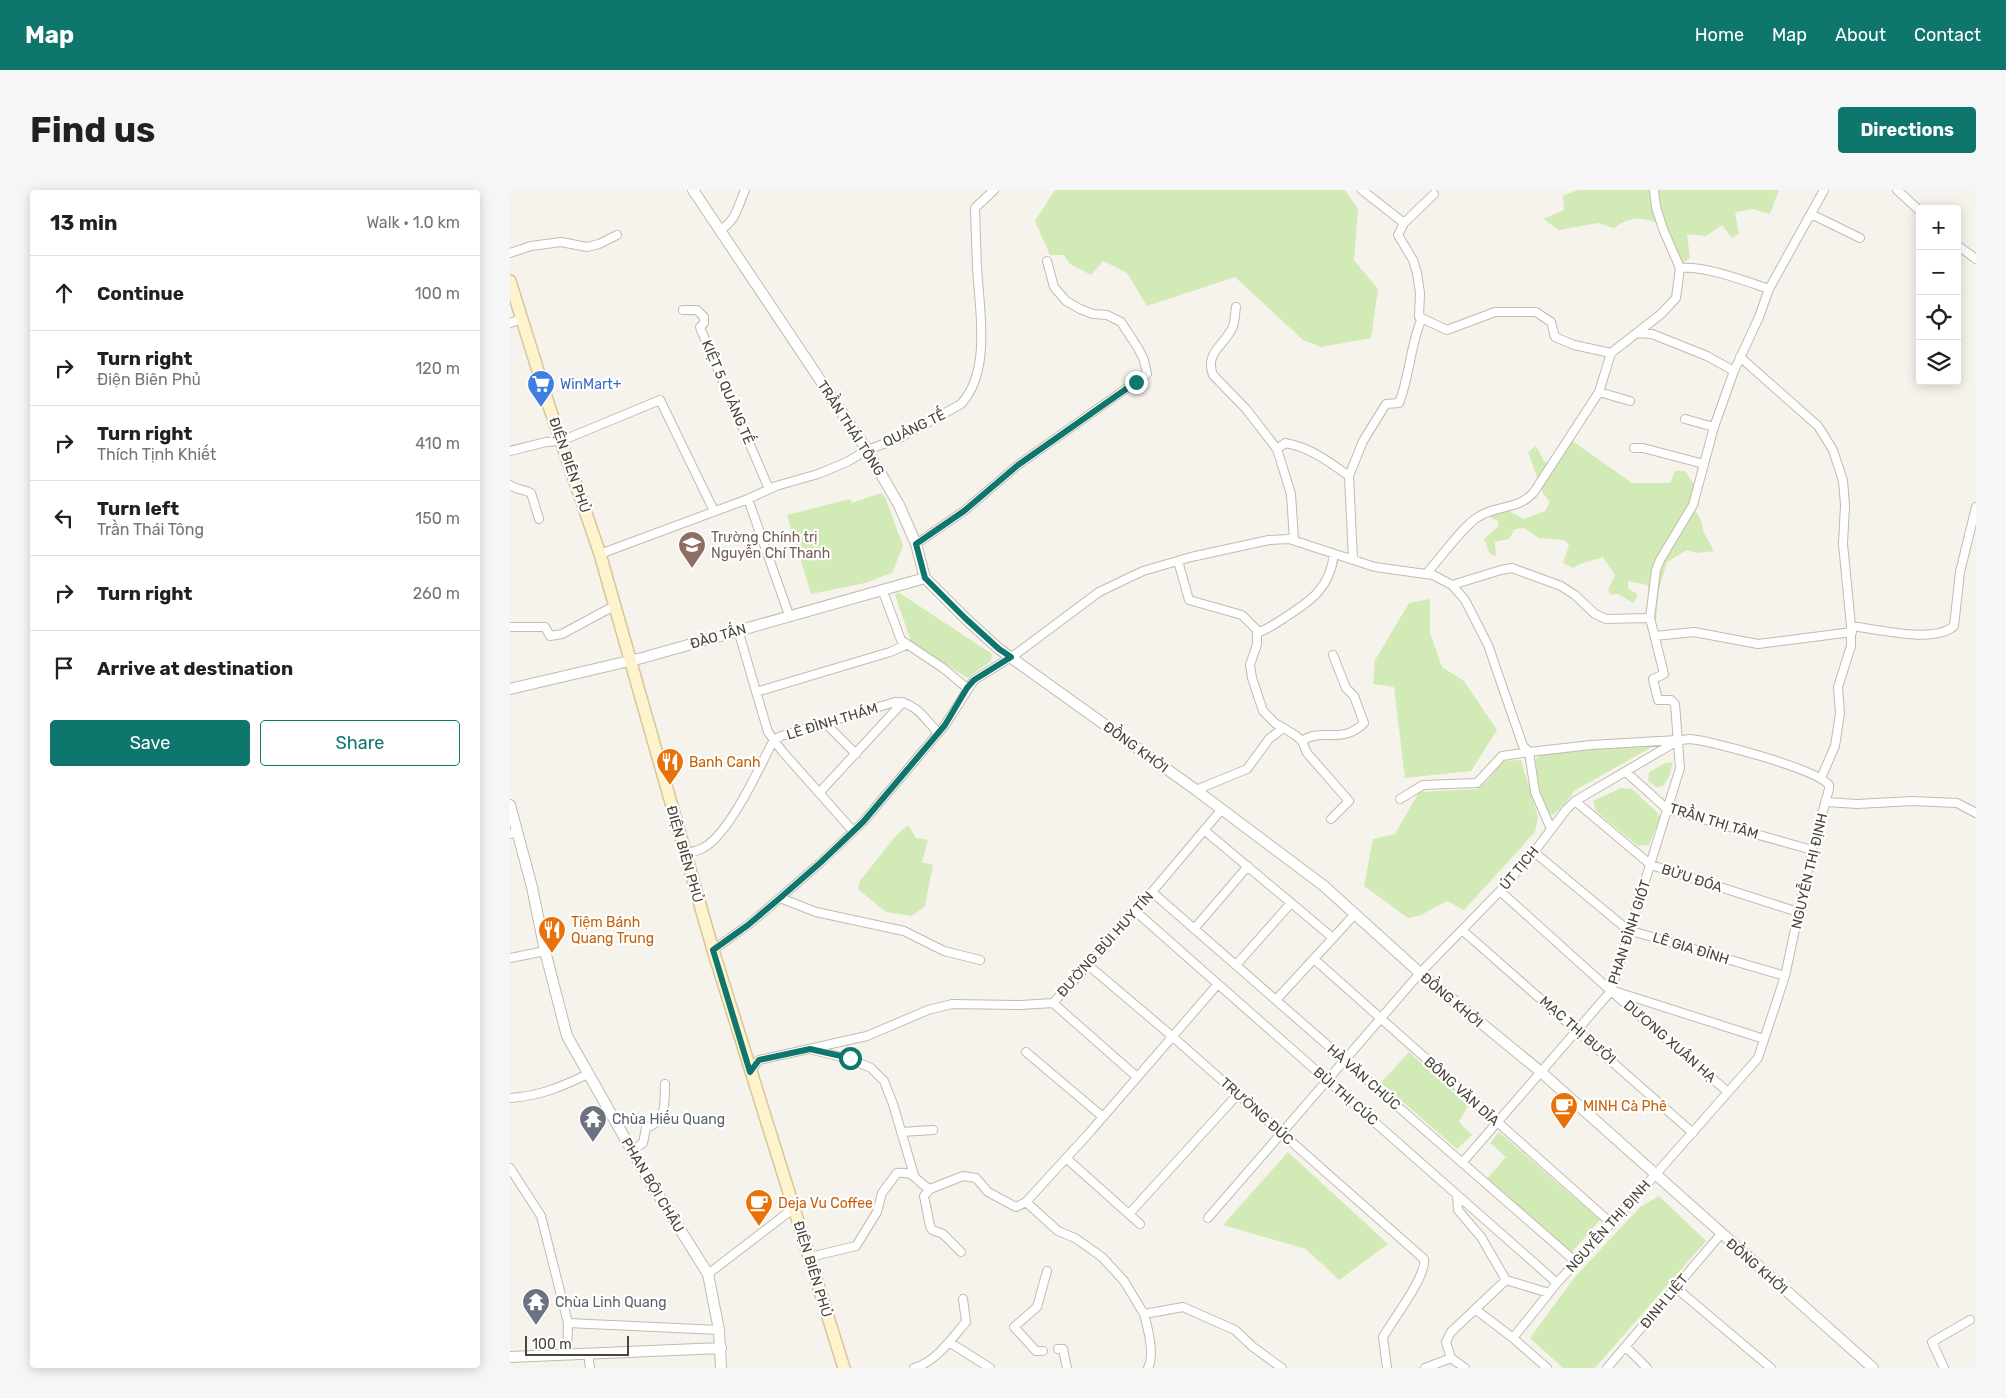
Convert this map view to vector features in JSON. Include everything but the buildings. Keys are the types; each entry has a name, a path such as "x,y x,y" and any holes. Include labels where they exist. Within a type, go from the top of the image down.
{"main road":[{"name":"ĐIỆN BIÊN PHỦ","path":"510,281 561,442 600,554 684,854 750,1072 844,1368"}],"street":[{"name":"TRẦN THÁI TÔNG","path":"693,190 867,450 899,505 916,544 925,578"},
{"path":"720,230 728,226 734,218 745,190"},
{"name":"QUẢNG TẾ","path":"600,554 748,499 769,489 825,471 867,450 900,438 961,404 969,395 976,377 982,339 975,208 994,190"},
{"path":"1362,190 1404,223"},
{"path":"1426,574 1477,518 1518,504 1531,496 1599,392 1611,353 1661,314 1673,301 1677,291 1680,268 1663,229 1656,207 1654,190"},
{"path":"1824,190 1769,289 1759,317 1734,370 1714,427 1693,505 1657,567 1650,618 1655,636 1694,632 1758,644 1852,629 1926,634 1941,633 1954,626 1960,572 1976,507"},
{"path":"1897,190 1916,207"},
{"path":"1434,194 1404,223 1398,235 1413,260 1417,273 1420,293 1418,315 1447,330 1495,312 1536,312 1551,322 1556,337 1574,345 1611,353"},
{"path":"1812,214 1860,238"},
{"path":"510,253 531,246 561,242 587,247 600,244 617,235"},
{"path":"1961,248 1976,259"},
{"path":"916,544 964,511 1018,465 1147,374 1144,360 1121,322 1107,316 1093,314 1066,301 1054,287 1048,261"},
{"path":"1680,268 1690,268 1725,276 1769,289"},
{"path":"1236,306 1233,327 1210,360 1210,368 1213,375 1246,408 1277,449 1291,494 1294,540"},
{"name":"KIỆT 5 QUẢNG TẾ","path":"683,310 697,310 704,317 704,323 700,326 701,330 769,489"},
{"path":"1353,560 1349,476 1363,441 1386,404 1398,402 1406,381 1422,318"},
{"path":"510,323 522,319"},
{"path":"1636,333 1652,334 1707,356 1734,370"},
{"path":"1400,798 1423,785 1477,783 1502,756 1591,745 1690,739 1726,747 1794,767 1821,778 1835,746 1840,713 1838,687 1850,649 1852,629 1843,544 1844,489 1836,457 1825,436 1811,418 1740,357"},
{"path":"1599,392 1630,400"},
{"path":"510,451 546,442 561,442 660,400 714,511"},
{"path":"1685,419 1714,427"},
{"path":"1277,449 1285,443 1298,445 1324,458 1349,476"},
{"path":"1634,448 1643,448 1704,464"},
{"path":"510,485 517,490 525,490 531,493 539,519"},
{"path":"748,499 790,615"},
{"path":"713,950 748,925 780,898 854,831 938,733 974,680 1011,657 1099,592 1143,571 1269,540 1289,538 1375,567 1433,575 1452,585 1465,600 1491,654 1523,746 1529,752 1535,792 1551,829"},
{"path":"1257,633 1269,629 1309,602 1322,588 1332,569 1334,554"},
{"path":"1178,561 1189,600 1242,615 1257,630 1257,644 1250,665 1252,678 1263,711 1275,723 1302,741 1307,753 1349,801 1330,819"},
{"path":"1452,585 1512,568 1567,589 1601,617 1611,620 1650,618"},
{"path":"925,578 965,618 999,649 1011,657"},
{"name":"ĐÀO TẤN","path":"510,689 630,661 925,578"},
{"path":"882,589 898,637 906,645 943,668 967,688"},
{"path":"510,627 545,628 550,636 562,634 614,606"},
{"path":"738,630 768,732 819,793 854,831"},
{"name":"PHAN ĐÌNH GIÓT","path":"1462,1163 1611,990 1628,930 1651,865 1680,768 1675,704 1671,700 1658,700 1654,679 1664,674 1655,636"},
{"path":"756,692 890,652 906,645"},
{"path":"1302,741 1316,734 1351,733 1364,723 1354,696 1346,688 1333,655"},
{"name":"ĐỒNG KHỞI","path":"1011,657 1222,809 1324,886 1420,974 1541,1072 1655,1176 1873,1368"},
{"name":"LÊ ĐÌNH THÁM","path":"684,854 703,848 715,839 726,826 774,740 781,736 895,702 903,702"},
{"path":"819,793 903,702 909,703 916,709 938,733"},
{"path":"825,723 856,754"},
{"path":"1196,790 1247,769 1269,739 1282,728"},
{"name":"ÚT TỊCH","path":"1208,1218 1420,974 1500,891 1575,801 1679,740"},
{"name":"TRẦN THỊ TÂM","path":"1626,772 1667,809 1812,850"},
{"name":"NGUYỄN THỊ ĐỊNH","path":"1513,1338 1557,1283 1655,1176 1758,1058 1785,976 1812,850 1826,802 1829,784 1821,778"},
{"name":"BỬU ĐÓA","path":"1575,801 1651,865 1798,912"},
{"path":"1826,802 1857,804 1912,801 1957,803 1976,813"},
{"name":"PHAN BỘI CHÂU","path":"510,805 513,832 532,887 545,951 567,1036 632,1151 708,1274 719,1330 721,1368"},
{"name":"ĐƯỜNG BÙI HUY TÍN","path":"750,1072 759,1060 867,1036 928,1010 952,1004 1020,1005 1052,1003 1152,892 1222,809"},
{"path":"1204,830 1333,938"},
{"name":"LÊ GIA ĐỈNH","path":"1534,852 1628,930 1785,976"},
{"path":"1194,929 1248,866"},
{"name":"DƯƠNG XUÂN HẠ","path":"1500,891 1728,1092"},
{"name":"HÀ VĂN CHÚC","path":"1152,892 1576,1262"},
{"path":"780,898 816,912 904,931 944,951 980,960"},
{"path":"1236,965 1291,903"},
{"name":"BÙI THỊ CÚC","path":"1134,910 1557,1283"},
{"path":"1276,1000 1355,914"},
{"name":"MẠC THỊ BƯỞI","path":"1462,930 1578,1029 1693,1132"},
{"path":"510,958 545,951"},
{"name":"BÔNG VĂN DĨA","path":"1314,959 1611,1223"},
{"name":"TRƯỜNG ĐÚC","path":"1088,965 1173,1037 1424,1259 1424,1265 1411,1292 1382,1337 1387,1368"},
{"path":"961,1252 943,1234 932,1230 930,1226 924,1196 930,1189 962,1176 976,1178 988,1192 1016,1207 1026,1202 1103,1117 1217,985"},
{"path":"1611,990 1764,1039"},
{"path":"1052,1003 1137,1078"},
{"path":"810,1049 850,1058 871,1068 884,1080 914,1175"},
{"path":"1026,1052 1103,1117"},
{"path":"510,1098 533,1096 558,1088 588,1074"},
{"path":"632,1151 643,1143 646,1128 655,1125 664,1114 665,1084"},
{"path":"1129,1214 1238,1094"},
{"path":"901,1132 934,1130"},
{"path":"1066,1158 1140,1224"},
{"path":"510,1168 541,1216 568,1323 567,1354"},
{"path":"810,1257 856,1246 874,1218 882,1193 897,1173 906,1172 914,1175 930,1189"},
{"path":"1457,1195 1458,1210 1481,1236 1506,1280 1549,1293"},
{"path":"1026,1202 1058,1231 1076,1238 1102,1257 1124,1281 1144,1314 1150,1338 1150,1367"},
{"path":"708,1274 794,1208"},
{"name":"ĐINH LIỆT","path":"1607,1368 1721,1234"},
{"path":"1043,1351 1036,1351 1014,1327 1037,1307 1047,1271"},
{"path":"1465,1368 1451,1358 1446,1342 1451,1332 1506,1280"},
{"path":"1675,1287 1771,1368"},
{"path":"914,1368 924,1365 949,1342 966,1322 963,1299"},
{"path":"1144,1314 1183,1307 1235,1330 1253,1347 1282,1368"},
{"path":"1475,1310 1513,1338 1547,1368"},
{"path":"1944,1368 1932,1342 1970,1320"},
{"path":"568,1323 719,1330"},
{"path":"949,1342 990,1368"},
{"path":"1626,1347 1647,1368"},
{"path":"510,1357 721,1348"},
{"path":"1058,1349 1063,1349 1067,1368"},
{"path":"588,1353 590,1368"},
{"path":"1426,1368 1451,1358"}],"green space":[{"path":"1055,190 1345,190 1358,209 1354,260 1378,289 1371,338 1321,347 1303,340 1235,277 1147,306 1127,273 1103,261 1091,275 1070,264 1064,255 1050,255 1035,221"},
{"path":"1578,190 1779,190 1770,214 1752,209 1735,212 1739,234 1732,238 1722,225 1706,236 1687,234 1690,258 1683,263 1665,226 1645,219 1633,219 1614,228 1598,223 1559,230 1543,219 1564,210 1563,196"},
{"path":"1565,438 1574,442 1632,483 1670,483 1675,471 1685,471 1695,486 1687,511 1695,510 1701,520 1704,533 1714,551 1697,553 1687,550 1667,562 1659,589 1656,620 1650,619 1648,612 1648,585 1628,581 1628,588 1638,595 1633,603 1618,594 1611,595 1608,590 1615,575 1603,557 1573,568 1563,563 1569,545 1564,540 1539,538 1524,528 1515,529 1509,539 1495,542 1496,556 1490,554 1484,539 1498,527 1498,521 1488,516 1489,507 1502,507 1524,519 1545,511 1550,502 1543,493 1528,452 1536,446 1544,461 1551,465"},
{"path":"881,493 885,497 903,546 892,573 865,583 811,594 787,515 850,499 852,503"},
{"path":"898,592 992,654 991,661 967,678 911,641 895,595"},
{"path":"1430,599 1430,633 1442,667 1464,681 1497,730 1471,771 1405,778 1394,687 1373,684 1375,660 1409,603"},
{"path":"1652,747 1574,791 1564,805 1553,815 1545,812 1534,763 1539,754 1594,748"},
{"path":"1521,760 1538,817 1535,832 1464,910 1447,901 1421,915 1408,918 1364,886 1373,839 1395,834 1419,792 1477,789 1487,781 1503,761"},
{"path":"1673,762 1669,777 1663,786 1656,787 1648,781 1649,772 1665,763"},
{"path":"1621,788 1632,789 1658,813 1660,818 1649,845 1638,846 1596,811 1593,801"},
{"path":"908,825 916,838 928,840 922,862 933,865 925,906 912,916 886,912 858,889 860,881 894,838"},
{"path":"1409,1052 1468,1106 1459,1122 1472,1135 1457,1149 1381,1083"},
{"path":"1499,1132 1600,1220 1571,1253 1486,1180 1506,1157 1490,1143"},
{"path":"1288,1152 1388,1244 1339,1280 1306,1249 1223,1225"},
{"path":"1659,1196 1706,1241 1595,1368 1563,1368 1530,1338 1574,1278 1640,1207"}],"place":[{"name":"WinMart+","path":"541,408"},
{"name":"Trường Chính trị Nguyễn Chí Thanh","path":"692,569"},
{"name":"Banh Canh","path":"670,786"},
{"name":"Tiệm Bánh Quang Trung","path":"552,954"},
{"name":"MINH Cà Phê","path":"1564,1130"},
{"name":"Chùa Hiếu Quang","path":"593,1143"},
{"name":"Deja Vu Coffee","path":"759,1227"},
{"name":"Chùa Linh Quang","path":"536,1326"}],"route":[{"path":"850,1058 810,1049 759,1060 750,1072 713,950 748,925 780,898 863,822 945,725 967,688 974,680 1011,657 999,649 965,618 925,578 916,544 964,511 1018,465 1136,382"}]}
